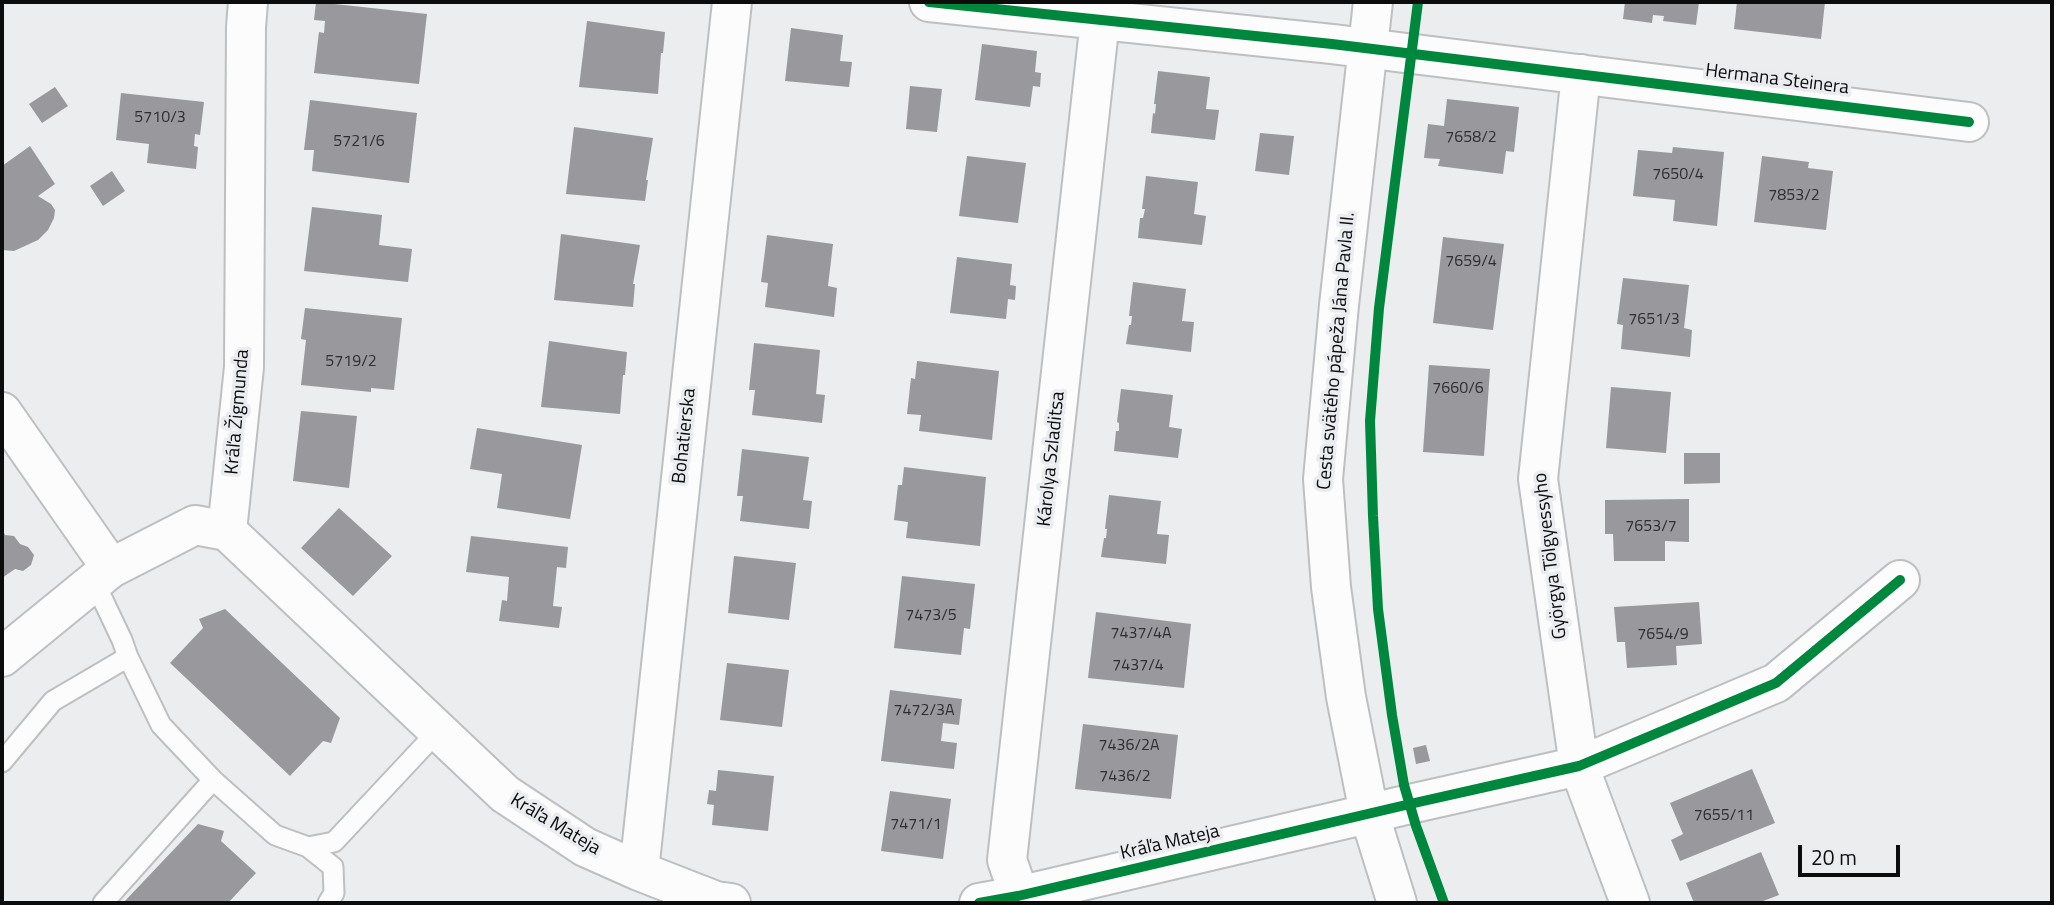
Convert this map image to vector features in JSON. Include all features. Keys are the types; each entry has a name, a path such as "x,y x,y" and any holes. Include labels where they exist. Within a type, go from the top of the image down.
{"street":[{"name":"Kráľa Žigmunda","path":"227,531 244,367 248,2"},
{"name":"Bohatierska","path":"639,871 732,2"},
{"name":"Hermana Steinera","path":"929,2 1368,48 1969,122"},
{"name":"Cesta svätého pápeža Jána Pavla II.","path":"1373,2 1339,305 1323,479 1331,587 1346,696 1369,814 1397,903"},
{"name":"Károlya Szladitsa","path":"1020,900 1007,860 1100,20"},
{"name":"Györgya Tölgyessyho","path":"1581,74 1538,479 1579,766 1630,903"},
{"path":"2,412 103,574"},
{"path":"2,657 103,574 195,525 227,531 438,732"},
{"name":"Kráľa Mateja","path":"979,903 1020,900 1369,814 1579,766 1776,683 1900,580"},
{"name":"Kráľa Mateja","path":"438,732 505,794 585,847 716,901 731,903"}],"lane":[{"path":"103,574 128,657 161,724 213,780 275,835 308,847 333,867 334,893 328,903"},
{"path":"2,762 53,701 128,657"},
{"path":"308,847 334,842 438,732"},
{"path":"103,903 213,780"}],"building":[{"path":"316,2 427,14 419,84 314,73 319,32 324,33 325,21 314,20"},
{"path":"1625,2 1699,2 1696,25 1663,21 1664,16 1653,15 1652,23 1623,19"},
{"path":"1737,2 1825,2 1821,39 1734,29"},
{"path":"587,21 665,32 658,94 579,87"},
{"path":"791,28 843,35 840,61 852,62 849,87 785,81"},
{"path":"982,44 1037,51 1035,72 1041,73 1040,87 1033,86 1030,107 975,100"},
{"path":"1158,71 1210,77 1206,109 1219,110 1215,140 1151,133"},
{"path":"910,86 942,89 937,132 906,129"},
{"path":"55,87 68,106 42,123 29,104"},
{"path":"121,93 204,102 200,135 195,134 194,146 198,147 196,169 147,163 149,144 116,140"},
{"path":"1447,99 1519,107 1514,152 1506,151 1503,174 1438,166 1440,159 1424,158 1428,124 1444,126"},
{"path":"310,100 417,113 409,183 312,171 314,150 304,150"},
{"path":"574,127 653,138 645,201 566,194"},
{"path":"1260,133 1294,136 1289,175 1255,171"},
{"path":"30,146 55,184 38,196 51,204 55,210 54,218 48,230 38,240 14,251 2,250 2,166"},
{"path":"1673,147 1724,152 1717,226 1673,221 1675,200 1633,196 1638,150 1672,153"},
{"path":"967,156 1026,163 1018,223 959,216"},
{"path":"1762,156 1809,162 1808,168 1833,171 1826,230 1754,222"},
{"path":"112,171 125,191 103,206 90,186"},
{"path":"1146,176 1198,182 1194,214 1206,216 1202,245 1138,238 1140,218 1143,218 1145,209 1142,209"},
{"path":"312,207 382,215 379,245 412,249 408,282 304,271"},
{"path":"561,234 640,245 633,284 633,307 554,300"},
{"path":"767,235 833,244 828,286 837,288 834,317 765,307 768,283 761,282"},
{"path":"1443,237 1504,244 1493,330 1433,323"},
{"path":"957,257 1012,264 1010,285 1016,286 1015,300 1008,299 1006,319 950,313"},
{"path":"1623,278 1689,285 1684,328 1692,330 1690,357 1621,349 1623,325 1617,324"},
{"path":"1133,282 1186,289 1182,321 1194,322 1191,352 1126,344 1131,325 1132,316 1129,316"},
{"path":"305,308 402,318 394,390 371,388 371,392 301,385 306,340 301,339"},
{"path":"549,341 627,352 620,414 541,407"},
{"path":"754,343 820,350 816,394 825,395 822,423 752,415 755,390 749,390"},
{"path":"917,361 999,371 992,440 919,431 921,415 907,414 911,378 915,379"},
{"path":"1429,365 1490,369 1484,456 1423,452"},
{"path":"1611,387 1671,392 1666,453 1606,448"},
{"path":"1121,389 1173,395 1169,427 1182,429 1178,458 1114,451 1116,431 1119,431 1117,422"},
{"path":"301,411 357,416 349,488 293,481"},
{"path":"477,428 582,445 570,519 497,508 502,474 470,469"},
{"path":"742,449 809,457 803,500 812,501 809,529 740,521 743,496 737,496"},
{"path":"1684,453 1720,453 1720,483 1684,484"},
{"path":"904,467 986,477 980,546 906,538 908,522 894,520 898,485 902,485"},
{"path":"1109,495 1161,501 1157,534 1169,535 1166,564 1101,557 1106,538"},
{"path":"1689,499 1689,542 1665,541 1665,561 1614,561 1613,534 1605,534 1605,500"},
{"path":"339,508 392,556 353,596 301,548"},
{"path":"2,529 5,535 14,536 34,555 31,565 23,571 15,569 2,578"},
{"path":"471,536 568,547 566,568 557,567 553,606 562,607 559,628 499,621 502,600 507,601 509,577 466,572"},
{"path":"734,556 796,563 789,620 728,613"},
{"path":"902,576 975,584 970,629 964,628 961,655 894,648"},
{"path":"1699,602 1702,644 1676,646 1677,665 1627,668 1625,642 1617,642 1614,607"},
{"path":"225,609 340,718 331,743 323,741 290,776 170,663 203,628 199,619"},
{"path":"1096,612 1191,624 1184,688 1088,678"},
{"path":"727,663 789,670 782,727 720,720"},
{"path":"890,690 962,699 959,725 943,723 941,741 957,743 954,769 881,761"},
{"path":"1083,724 1178,735 1171,799 1075,789"},
{"path":"1426,745 1430,761 1416,764 1413,748"},
{"path":"1752,769 1775,823 1680,861 1671,840 1683,834 1670,803"},
{"path":"718,770 774,776 768,831 712,825 714,805 707,804 709,790 716,791"},
{"path":"890,791 951,799 943,859 881,851"},
{"path":"198,824 224,831 221,841 256,873 228,903 123,903"},
{"path":"1761,852 1779,895 1758,903 1694,903 1686,883"}],"cycle path":[{"path":"929,2 1332,44 1969,122"},
{"path":"1418,2 1379,308 1370,421 1378,609 1392,715 1404,785 1444,903"},
{"path":"979,903 1579,766 1776,683 1900,580"}]}
